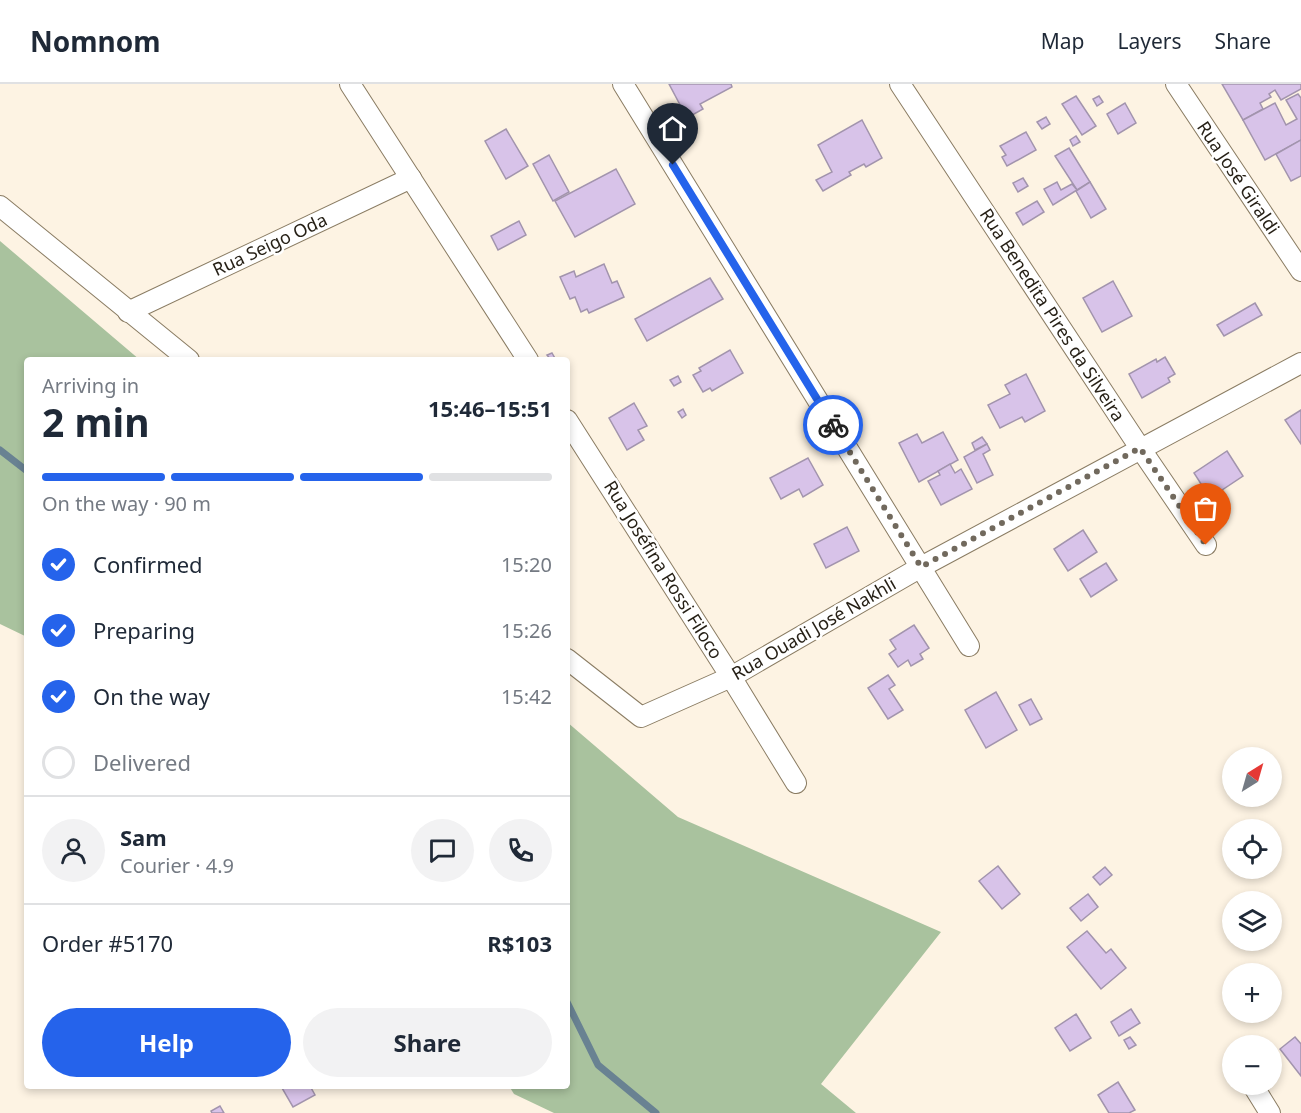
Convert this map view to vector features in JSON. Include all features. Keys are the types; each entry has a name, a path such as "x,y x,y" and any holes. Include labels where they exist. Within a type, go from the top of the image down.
{"street":[{"path":"350,84 526,357"},
{"path":"623,84 969,646"},
{"name":"Rua Benedita Pires da Silveira","path":"900,84 1206,545"},
{"name":"Rua José Giraldi","path":"1176,84 1301,271"},
{"name":"Rua Seigo Oda","path":"128,312 411,178"},
{"path":"0,206 185,357"},
{"name":"Rua Ouadi José Nakhli","path":"570,661 641,717 731,677 921,567 1301,363"},
{"name":"Rua Joséfina Rossi Filoco","path":"570,425 796,783"},
{"path":"1259,1095 1270,1113"}],"green space":[{"path":"0,241 136,357 24,357 24,636 0,624"},
{"path":"570,725 678,817 941,932 821,1084 856,1113 554,1113 514,1094 511,1089 570,1089"}],"building":[{"path":"669,84 731,84 732,87 700,104 703,109 687,118"},
{"path":"1222,84 1301,84 1301,89 1281,100 1275,90 1269,94 1271,97 1260,103 1263,109 1243,120"},
{"path":"1298,94 1301,98 1301,140 1265,160 1243,120 1275,103 1286,125 1297,119 1286,100"},
{"path":"1076,96 1096,126 1082,135 1062,104"},
{"path":"1099,96 1103,102 1097,106 1093,99"},
{"path":"1125,103 1136,123 1118,134 1107,114"},
{"path":"1046,117 1050,124 1042,129 1037,122"},
{"path":"862,120 882,158 866,167 864,164 849,172 851,175 823,191 816,180 832,172 818,145"},
{"path":"506,129 528,166 506,179 485,141"},
{"path":"1026,132 1036,150 1007,166 1002,157 1006,155 1000,146"},
{"path":"1076,136 1080,142 1073,146 1070,140"},
{"path":"1301,140 1301,176 1291,181 1276,154"},
{"path":"1069,148 1090,182 1077,190 1055,156"},
{"path":"549,155 569,192 553,201 533,164"},
{"path":"616,169 635,204 575,237 555,201"},
{"path":"1023,178 1028,186 1018,192 1013,183"},
{"path":"1057,182 1061,190 1072,184 1077,190 1053,205 1044,189"},
{"path":"1090,182 1106,209 1091,218 1076,191"},
{"path":"1037,201 1044,212 1023,225 1016,213"},
{"path":"519,221 526,235 498,250 491,236"},
{"path":"604,264 612,283 617,281 624,297 589,313 587,309 581,312 575,297 570,299 560,277 574,271 576,277"},
{"path":"710,278 723,299 647,341 635,319"},
{"path":"1113,281 1132,316 1102,332 1083,298"},
{"path":"1255,303 1262,315 1224,336 1217,325"},
{"path":"730,350 743,373 712,391 710,388 703,392 693,375 701,371 699,368"},
{"path":"1165,357 1175,374 1168,378 1170,382 1142,398 1129,374 1156,359 1157,362"},
{"path":"1026,374 1045,411 1025,422 1022,417 1000,428 988,405 1010,394 1005,385"},
{"path":"678,376 681,382 674,386 670,380"},
{"path":"634,403 647,426 638,430 644,440 627,450 609,418"},
{"path":"683,409 686,415 682,418 678,412"},
{"path":"1301,410 1301,444 1285,420"},
{"path":"943,432 958,460 919,482 899,443 917,434 922,443"},
{"path":"982,437 987,444 975,450 972,443"},
{"path":"987,444 990,450 983,454 993,475 977,483 964,457"},
{"path":"1227,451 1243,476 1210,498 1194,473"},
{"path":"808,458 823,485 803,497 799,489 781,499 770,478"},
{"path":"950,464 955,473 961,469 972,489 941,505 928,481 940,475 938,471"},
{"path":"847,527 859,551 826,568 814,544"},
{"path":"1083,530 1097,552 1068,571 1054,549"},
{"path":"1106,563 1117,580 1091,597 1080,579"},
{"path":"914,625 929,648 920,654 923,659 911,666 908,660 898,667 889,654 896,649 890,640"},
{"path":"888,675 895,685 889,689 903,710 888,719 868,688"},
{"path":"996,692 1017,730 986,748 965,710"},
{"path":"1031,699 1042,719 1030,725 1019,705"},
{"path":"998,866 1020,894 1002,909 979,881"},
{"path":"1105,867 1112,875 1100,885 1093,877"},
{"path":"1088,894 1098,907 1081,921 1070,908"},
{"path":"1087,931 1106,953 1111,949 1126,968 1101,989 1067,947"},
{"path":"1131,1009 1140,1023 1119,1036 1111,1022"},
{"path":"1076,1014 1091,1038 1070,1051 1055,1028"},
{"path":"1130,1037 1136,1045 1129,1049 1124,1040"},
{"path":"1295,1037 1301,1044 1301,1076 1282,1052 1282,1047"},
{"path":"1118,1082 1135,1110 1129,1113 1109,1113 1098,1095"},
{"path":"283,1089 312,1089 315,1095 293,1107"},
{"path":"220,1106 224,1113 212,1113 211,1111"}],"waterway":[{"path":"0,450 24,469"},
{"path":"570,1008 598,1065 656,1113"}],"way so far":[{"path":"833,425 921,567 1140,448 1206,545"}],"route":[{"path":"673,165 833,425"}]}
